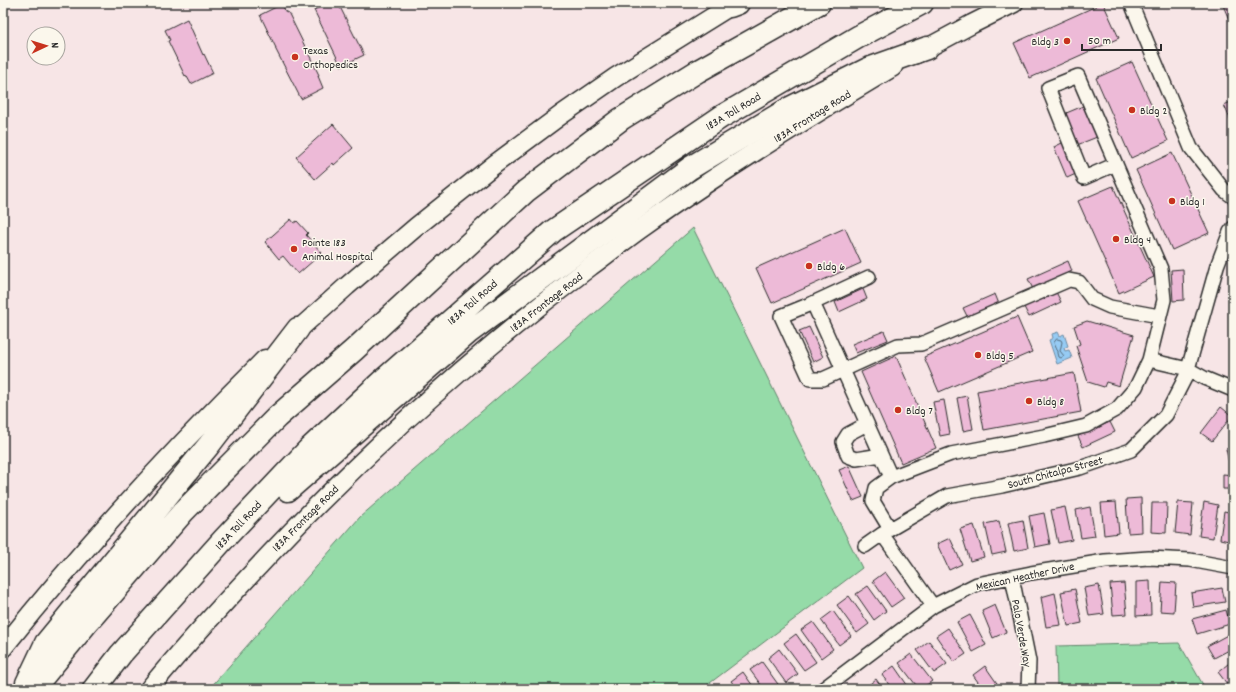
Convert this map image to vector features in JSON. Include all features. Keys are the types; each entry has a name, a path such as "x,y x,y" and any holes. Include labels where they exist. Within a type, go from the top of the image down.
{"highway":[{"path":"33,689 86,624 183,512 271,423 354,350 526,191 621,119 698,71 819,3"},
{"name":"183A Toll Road","path":"94,689 121,654 308,450 381,382 553,230 721,117 858,37 922,3"},
{"path":"190,577 314,466 468,333 690,168 790,108 868,69 927,48"},
{"path":"25,689 46,643 209,445 298,330"}],"main road":[{"name":"183A Frontage Road","path":"149,689 227,599 296,526 374,450 482,353 556,293 638,231 723,172 807,118 927,48 1014,3"},
{"path":"3,648 46,594 103,529 215,408 269,356 347,286 416,228 561,115 635,65 734,4"}],"street":[{"path":"1131,3 1191,148 1224,190 1233,197"},
{"path":"933,606 886,531 873,501 876,488 891,477 951,454 1044,436 1086,426 1117,410 1136,387 1149,360 1164,300 1161,269 1116,164 1078,76 1048,88 1084,178 1116,164"},
{"name":"South Chitalpa Street","path":"865,546 886,531 947,496 1002,486 1080,468 1131,450 1166,415 1186,376 1217,266 1230,232 1233,228"},
{"path":"869,277 813,303 780,316 810,379 823,379 898,346 921,344 1069,280 1079,282 1092,300 1110,307 1159,316"},
{"path":"813,303 891,477"},
{"path":"1149,360 1188,369 1204,378 1233,390"},
{"path":"867,424 848,434 843,442 848,456 856,459 881,455"},
{"name":"Mexican Heather Drive","path":"823,689 933,606 977,584 1105,561 1149,558 1190,560 1233,568"},
{"name":"Palo Verde Way","path":"1012,577 1029,661 1028,689"}],"green space":[{"path":"693,228 862,568 702,689 209,689 360,517"},
{"path":"1179,643 1207,689 1057,689 1056,646"}],"water":[{"path":"1058,332 1060,336 1064,334 1068,346 1064,348 1065,351 1069,350 1072,358 1057,364 1049,340 1053,338 1052,334"}],"building":[{"path":"328,3 338,3 364,55 341,66 314,10"},
{"name":"Bldg 3","path":"1103,3 1119,38 1030,78 1014,43"},
{"path":"1222,3 1233,3 1233,29"},
{"name":"Texas Orthopedics","path":"282,4 286,13 288,12 319,75 318,76 323,88 301,99 260,15"},
{"path":"187,19 203,55 204,54 213,73 191,84 186,75 185,76 168,41 170,40 165,30"},
{"name":"Bldg 2","path":"1132,62 1168,141 1131,158 1096,78"},
{"path":"1233,101 1233,126 1224,105"},
{"path":"1083,106 1097,137 1077,145 1064,114"},
{"path":"333,124 353,148 315,179 296,157"},
{"path":"1064,142 1078,173 1067,178 1054,147"},
{"name":"Bldg 1","path":"1172,153 1209,233 1172,250 1136,170"},
{"name":"Bldg 4","path":"1113,186 1154,277 1119,293 1078,201"},
{"name":"Pointe 183 Animal Hospital","path":"291,219 294,223 297,221 308,233 306,235 322,253 298,274 283,256 279,259 265,242"},
{"name":"Bldg 6","path":"845,228 861,263 772,303 756,268"},
{"path":"1068,261 1072,271 1033,289 1028,279"},
{"path":"1183,269 1184,300 1173,301 1171,270"},
{"path":"863,289 867,299 839,312 835,302"},
{"path":"1056,292 1061,302 1029,317 1024,307"},
{"path":"995,294 999,304 968,318 963,308"},
{"name":"Bldg 5","path":"1017,317 1032,352 939,392 924,357"},
{"path":"1087,321 1134,335 1119,386 1106,382 1104,387 1088,382 1076,346 1080,344 1074,326"},
{"path":"809,327 823,357 813,362 799,331"},
{"path":"884,331 888,340 856,353 852,344"},
{"name":"Bldg 7","path":"896,356 936,448 901,463 861,372"},
{"name":"Bldg 8","path":"1074,373 1081,412 984,430 977,391"},
{"path":"967,396 973,429 963,431 957,398"},
{"path":"944,400 950,434 940,436 933,402"},
{"path":"1221,407 1232,416 1212,441 1201,433"},
{"path":"1110,422 1115,432 1083,447 1078,436"},
{"path":"1233,447 1233,462 1229,463 1226,449"},
{"path":"849,466 863,497 853,501 839,470"},
{"path":"1223,474 1233,475 1233,489 1223,489"},
{"path":"1141,498 1142,532 1128,533 1126,499"},
{"path":"1116,502 1119,533 1104,535 1101,503"},
{"path":"1178,502 1193,503 1190,535 1175,533"},
{"path":"1204,502 1218,505 1213,538 1199,536"},
{"path":"1152,503 1167,503 1166,533 1151,532"},
{"path":"1065,507 1072,540 1058,543 1051,510"},
{"path":"1090,507 1095,536 1081,538 1076,510"},
{"path":"1224,511 1233,513 1233,542 1220,539"},
{"path":"1044,513 1050,544 1035,547 1029,516"},
{"path":"1023,520 1028,548 1014,551 1008,523"},
{"path":"999,521 1006,552 992,555 985,524"},
{"path":"974,525 984,557 970,561 960,529"},
{"path":"950,538 962,564 949,570 937,544"},
{"path":"885,572 904,598 891,607 873,581"},
{"path":"1150,581 1151,615 1136,616 1136,582"},
{"path":"1162,582 1176,583 1174,612 1160,611"},
{"path":"1124,583 1127,614 1113,615 1110,584"},
{"path":"1099,585 1104,614 1089,616 1084,588"},
{"path":"868,586 886,611 874,620 856,594"},
{"path":"1222,588 1225,602 1193,607 1191,593"},
{"path":"1075,589 1082,623 1068,626 1061,592"},
{"path":"1055,593 1061,625 1046,627 1041,597"},
{"path":"849,596 869,624 857,633 837,605"},
{"path":"995,605 1006,632 993,638 982,611"},
{"path":"1226,610 1230,624 1197,634 1192,619"},
{"path":"833,611 851,636 839,645 821,620"},
{"path":"970,615 986,645 973,652 957,622"},
{"path":"813,622 833,649 821,658 801,630"},
{"path":"948,628 966,654 954,662 936,636"},
{"path":"1233,632 1233,648 1214,658 1207,646"},
{"path":"796,634 816,662 804,670 784,643"},
{"path":"929,641 947,664 934,673 917,650"},
{"path":"779,649 798,674 786,683 768,658"},
{"path":"911,654 932,681 921,689 919,689 899,663"},
{"path":"1233,660 1233,679 1227,684 1218,672"},
{"path":"762,662 780,687 778,689 764,689 750,670"},
{"path":"894,666 910,689 892,689 882,675"},
{"path":"985,666 1001,689 983,689 973,675"},
{"path":"743,672 755,689 737,689 731,681"},
{"path":"876,679 883,689 865,688"},
{"path":"972,684 975,689 965,689"}],"place":[{"name":"Bldg 3","path":"1067,41"},
{"name":"Texas Orthopedics","path":"295,57"},
{"name":"Bldg 2","path":"1132,110"},
{"name":"Bldg 1","path":"1172,201"},
{"name":"Bldg 4","path":"1116,239"},
{"name":"Pointe 183 Animal Hospital","path":"294,249"},
{"name":"Bldg 6","path":"809,266"},
{"name":"Bldg 5","path":"978,355"},
{"name":"Bldg 8","path":"1029,401"},
{"name":"Bldg 7","path":"898,410"}]}
